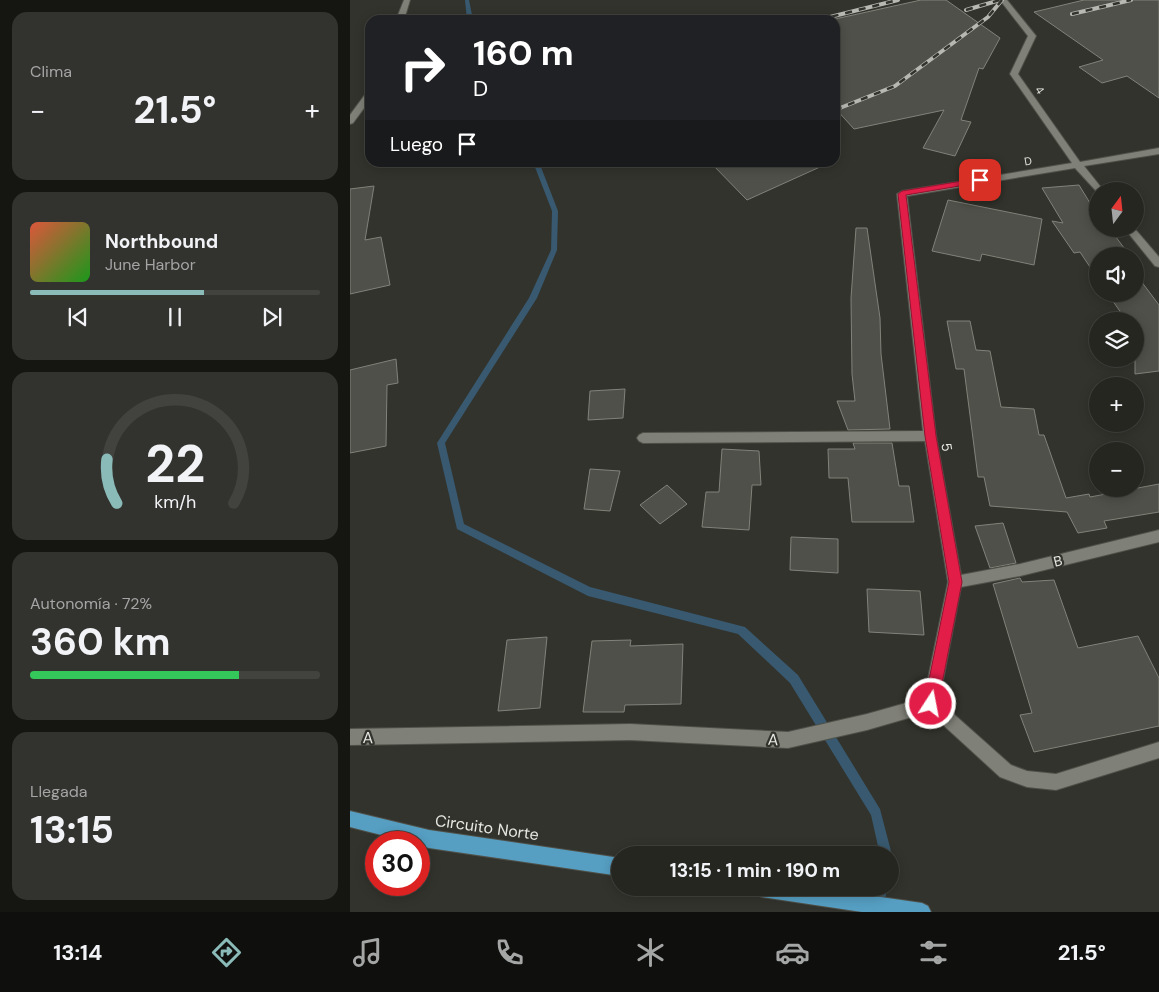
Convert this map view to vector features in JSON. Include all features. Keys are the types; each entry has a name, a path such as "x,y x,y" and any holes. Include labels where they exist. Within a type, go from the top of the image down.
{"main road":[{"name":"Circuito Norte","path":"350,819 428,839 611,866"},
{"path":"819,896 922,912"}],"street":[{"path":"402,15 407,0"},
{"name":"4","path":"1003,0 1032,36 1014,74 1077,164 1092,182"},
{"path":"350,121 365,101"},
{"name":"D","path":"902,194 1159,151"},
{"name":"5","path":"902,194 930,436 955,582 931,704"},
{"path":"1137,238 1159,264"},
{"path":"643,438 930,436"},
{"name":"B","path":"955,582 1020,570 1159,536"},
{"path":"931,704 1006,771 1026,779 1056,782 1159,750"},
{"name":"A","path":"350,737 630,732 788,740 867,722 931,704"}],"building":[{"path":"921,0 946,0 1000,38 983,69 979,68 961,120 971,122 955,156 923,148 944,110 854,129 840,114 840,18"},
{"path":"1084,0 1159,0 1159,98 1127,76 1102,83 1079,67 1103,60 1034,12"},
{"path":"715,167 820,167 747,200"},
{"path":"1079,185 1089,201 1089,238 1117,238 1123,247 1089,247 1089,266 1080,252 1074,253 1052,221 1063,223 1042,188"},
{"path":"374,186 365,240 381,237 390,285 350,294 350,189"},
{"path":"948,200 1042,219 1034,265 982,254 980,261 932,251"},
{"path":"856,228 867,228 880,318 881,354 890,429 848,430 837,401 855,401 852,374 851,298"},
{"path":"1144,285 1159,305 1159,371 1135,374 1135,367 1144,367 1144,312 1120,312 1114,302 1144,302"},
{"path":"947,321 970,321 976,350 990,351 1001,407 1034,409 1039,435 1044,435 1066,498 1089,494 1089,497 1144,497 1144,487 1159,484 1159,512 1104,521 1107,528 1078,533 1067,512 990,506 984,477 978,477 964,369 956,369"},
{"path":"396,359 398,383 387,385 386,446 350,453 350,370"},
{"path":"625,389 623,418 588,420 590,391"},
{"path":"853,443 892,443 899,486 909,486 914,522 852,522 848,478 829,478 828,449 855,449"},
{"path":"722,449 759,451 761,485 752,485 749,530 702,527 706,492 719,492"},
{"path":"590,469 620,471 610,511 584,509"},
{"path":"667,485 687,504 660,524 640,505"},
{"path":"1003,523 1016,563 990,568 975,526"},
{"path":"791,537 838,539 838,573 790,570"},
{"path":"1020,578 1022,582 1054,580 1078,648 1138,636 1159,678 1159,726 1034,752 1020,715 1032,713 993,584"},
{"path":"867,589 920,591 924,635 869,632"},
{"path":"547,637 540,708 498,711 507,640"},
{"path":"631,640 630,646 683,644 681,704 625,705 624,712 583,712 592,641"}],"waterway":[{"path":"467,0 469,15"},
{"path":"538,167 555,211 554,250 533,298 441,443 460,526 588,591 741,630 794,679 876,813 884,846"},
{"path":"875,912 880,896"}],"railway":[{"path":"838,15 898,0"},
{"path":"966,10 1000,0"},
{"path":"840,108 895,86 988,17 1002,0"},
{"path":"1072,14 1131,0"}],"route":[{"path":"931,704 955,582 930,436 902,194 980,180"}]}
